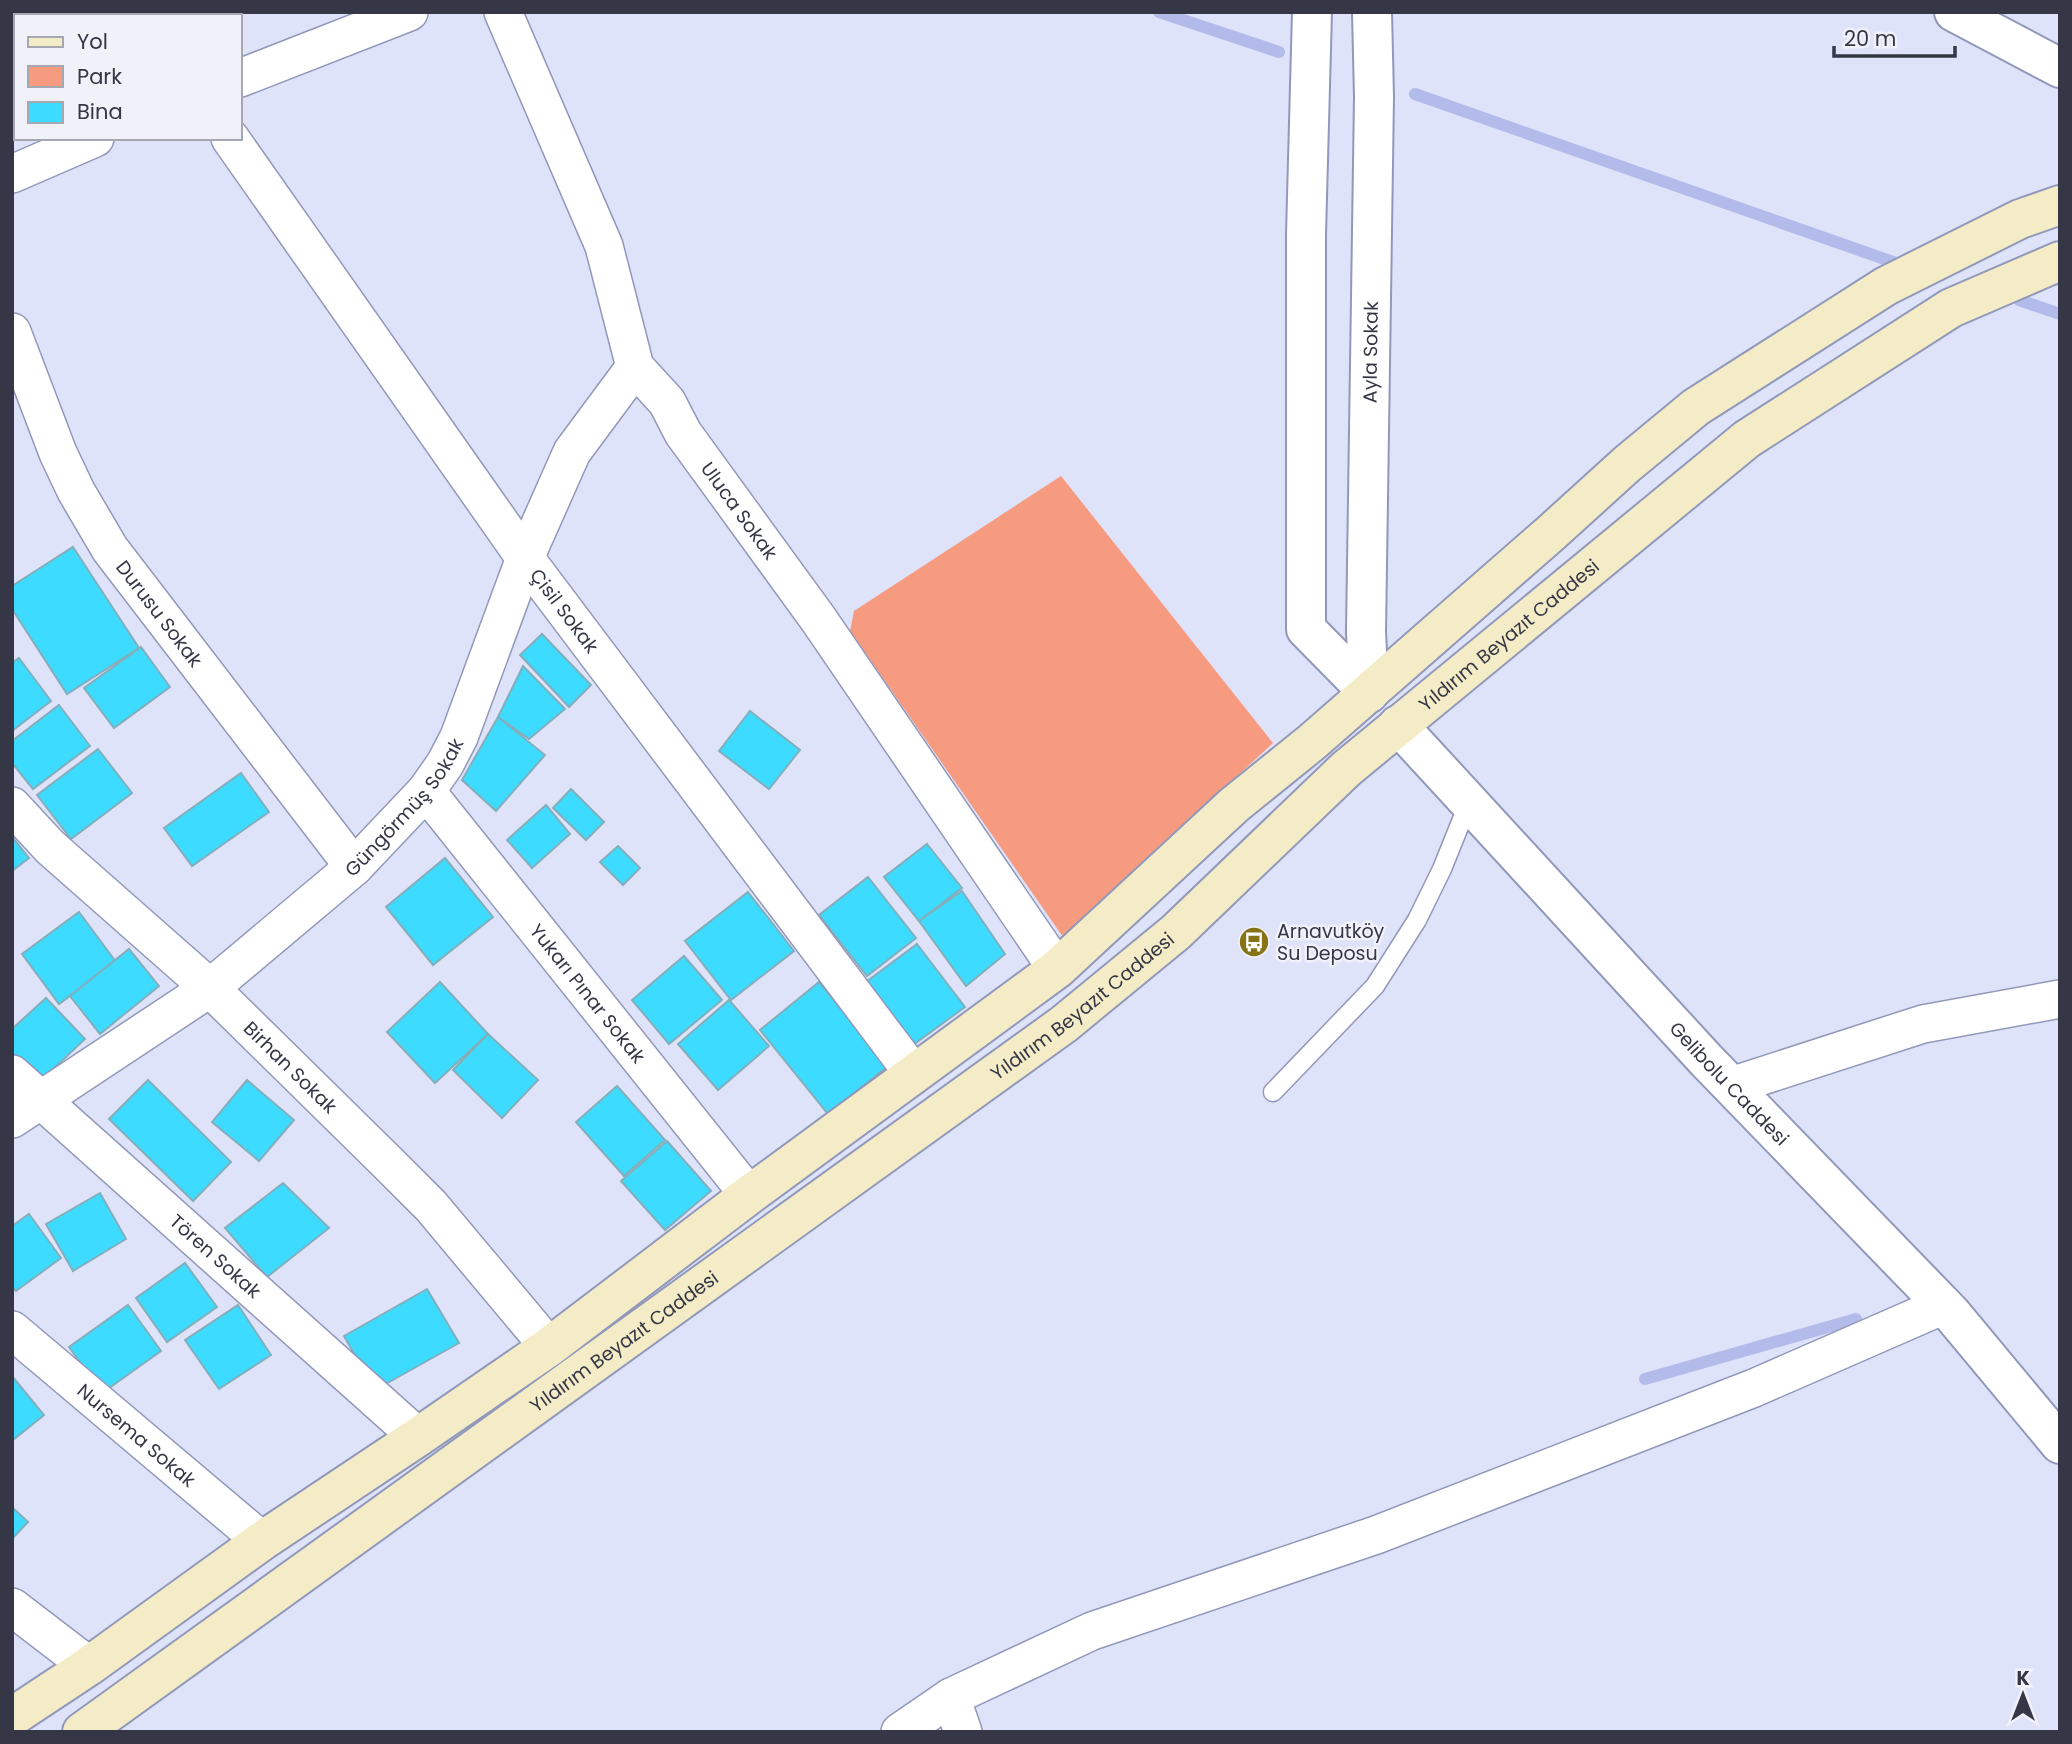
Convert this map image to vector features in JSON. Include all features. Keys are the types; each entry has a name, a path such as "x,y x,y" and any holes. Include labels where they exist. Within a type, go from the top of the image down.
{"main road":[{"path":"12,1717 89,1666 262,1541 549,1347 749,1195 1057,969 1234,806 1369,693 1627,464 1696,407 1886,286 2020,219 2060,205"},
{"name":"Yıldırım Beyazıt Caddesi","path":"82,1732 1064,1024 1176,932 1346,769 1747,439 1951,309 2060,261"},
{"path":"1369,693 1398,725"}],"street":[{"path":"242,77 409,12"},
{"name":"Uluca Sokak","path":"503,12 604,246 635,366 667,402 683,433 819,620 1057,969"},
{"path":"1312,12 1306,234 1306,629 1369,693"},
{"name":"Ayla Sokak","path":"1369,693 1366,632 1374,97 1372,12"},
{"path":"1954,12 2060,68"},
{"path":"12,174 90,140"},
{"name":"Çisil Sokak","path":"231,140 525,558 913,1073"},
{"name":"Durusu Sokak","path":"12,332 58,453 76,491 110,549 354,867"},
{"name":"Güngörmüş Sokak","path":"12,1119 210,988 354,867 426,791 445,764 459,737 525,558 572,452 635,366"},
{"name":"Gelibolu Caddesi","path":"1398,725 1731,1086 1944,1305 2060,1444"},
{"name":"Yukarı Pınar Sokak","path":"426,791 749,1195"},
{"name":"Birhan Sokak","path":"12,806 50,847 210,988 431,1206 549,1347"},
{"path":"1731,1086 1923,1024 2060,999"},
{"name":"Tören Sokak","path":"12,1074 418,1437"},
{"path":"900,1732 951,1698 1092,1631 1376,1535 1754,1388 1944,1305"},
{"name":"Nursema Sokak","path":"12,1330 262,1541"},
{"path":"12,1607 89,1666"},
{"path":"951,1698 963,1732"}],"lane":[{"path":"1273,1092 1375,986 1417,920 1442,869 1469,802"}],"green space":[{"path":"1061,476 1273,743 1063,937 850,631 854,611"}],"building":[{"path":"73,547 139,648 67,694 12,609 12,586"},
{"path":"542,634 591,685 569,707 520,655"},
{"path":"141,647 170,687 114,728 84,688"},
{"path":"19,658 51,701 12,731 12,663"},
{"path":"523,666 565,709 529,739 498,717"},
{"path":"59,705 90,746 33,789 12,763 12,741"},
{"path":"750,711 800,750 769,789 719,751"},
{"path":"498,717 545,755 496,811 462,780"},
{"path":"98,749 132,793 71,839 37,795"},
{"path":"241,773 269,812 192,866 164,828"},
{"path":"571,789 604,822 586,840 553,808"},
{"path":"546,805 570,834 532,868 507,840"},
{"path":"12,837 29,858 12,871"},
{"path":"927,844 962,888 919,921 884,877"},
{"path":"618,846 640,868 623,885 600,862"},
{"path":"445,858 493,917 433,965 386,907"},
{"path":"868,877 916,938 867,976 819,915"},
{"path":"962,891 1005,954 966,986 919,921"},
{"path":"748,892 794,951 731,1000 685,941"},
{"path":"79,912 116,962 59,1004 22,954"},
{"path":"917,944 965,1007 913,1045 866,982"},
{"path":"129,949 159,986 100,1034 70,996"},
{"path":"684,956 722,1000 669,1044 632,1000"},
{"path":"440,982 488,1034 435,1083 387,1032"},
{"path":"819,982 888,1066 828,1114 760,1030"},
{"path":"46,998 85,1039 35,1086 12,1062 12,1029"},
{"path":"729,1000 769,1046 718,1090 678,1044"},
{"path":"488,1034 538,1080 502,1118 453,1070"},
{"path":"148,1080 231,1162 193,1201 109,1119"},
{"path":"247,1080 294,1120 259,1161 212,1122"},
{"path":"617,1086 665,1140 624,1176 576,1122"},
{"path":"667,1141 711,1191 665,1230 621,1181"},
{"path":"283,1183 329,1228 267,1277 225,1228"},
{"path":"100,1193 126,1239 73,1271 46,1224"},
{"path":"29,1214 61,1258 16,1291 12,1287 12,1226"},
{"path":"185,1263 217,1307 167,1342 136,1298"},
{"path":"427,1289 459,1343 375,1390 344,1336"},
{"path":"128,1305 161,1351 102,1393 69,1347"},
{"path":"238,1305 271,1355 219,1389 185,1340"},
{"path":"12,1376 44,1415 12,1441"},
{"path":"12,1507 28,1522 12,1539"}],"waterway":[{"path":"1159,12 1279,52"},
{"path":"1415,94 1896,263"},
{"path":"2019,300 2060,314"},
{"path":"1645,1379 1856,1319"}],"place":[{"name":"Arnavutköy Su Deposu","path":"1254,942"}]}
